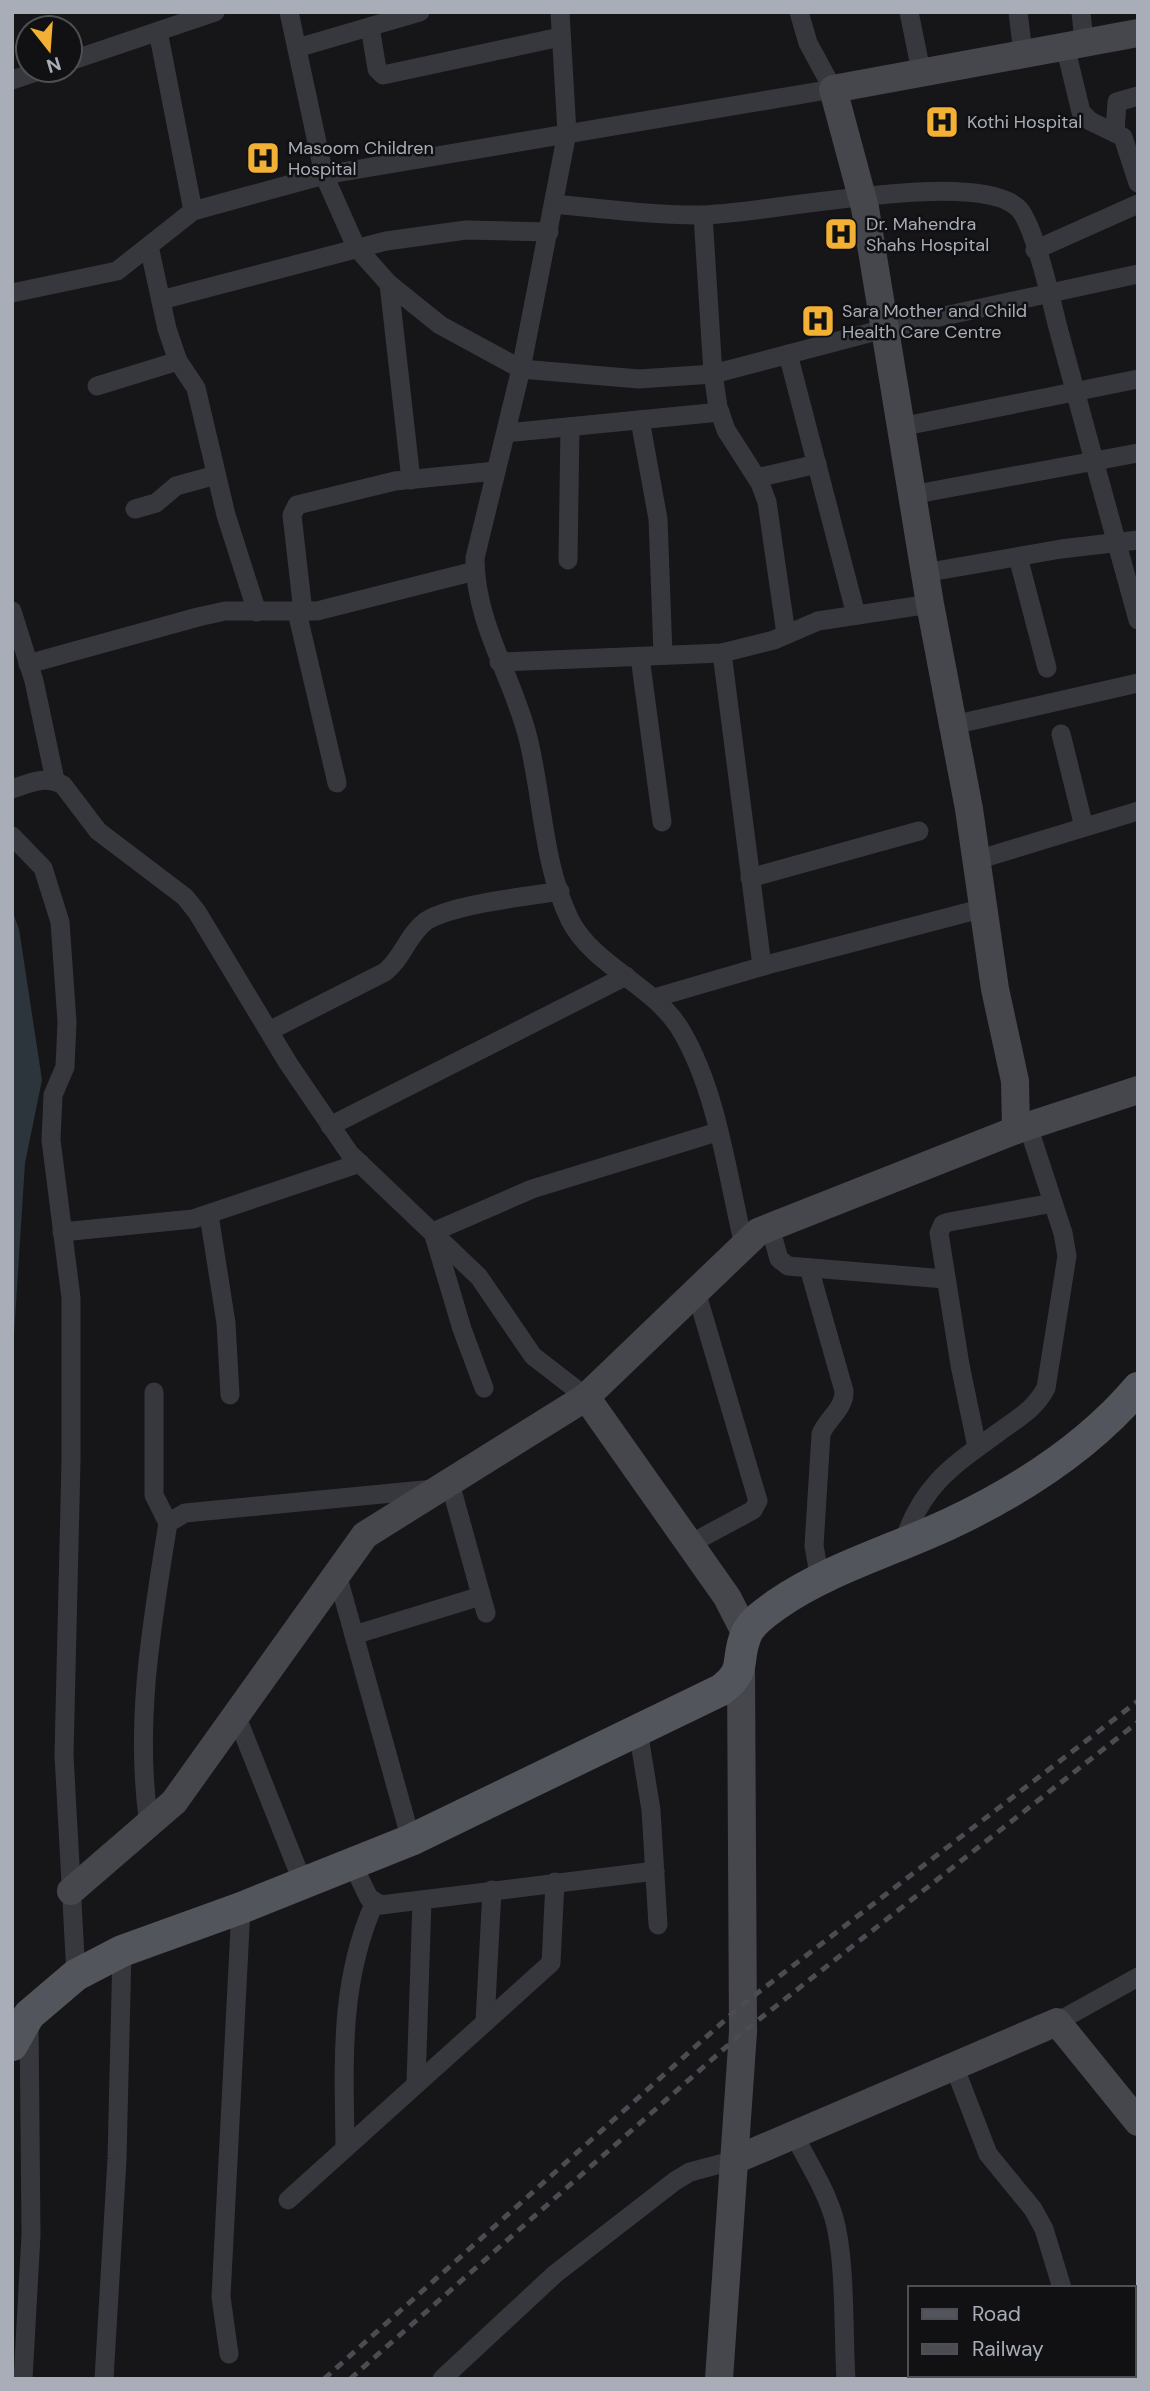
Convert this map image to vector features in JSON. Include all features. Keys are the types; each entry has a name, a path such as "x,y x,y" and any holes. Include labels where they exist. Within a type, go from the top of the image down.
{"main road":[{"path":"12,2045 21,2018 76,1975 122,1951 241,1908 411,1840 721,1690 741,1669 746,1634 760,1617 820,1579 903,1544 1007,1494 1059,1460 1138,1388"}],"street":[{"path":"84,56 215,12"},
{"path":"289,12 324,175 356,247 389,284 440,325 521,369 639,379 713,374 884,329 1138,274"},
{"path":"297,48 420,12"},
{"path":"560,12 567,133 521,369 475,558 475,571 483,619 526,732 552,867 570,920 582,936 654,998 681,1030 698,1063 744,1245"},
{"path":"799,12 808,43 833,89 862,195 924,573 977,860 995,989 1022,1128 1054,1203 1067,1256 1046,1388 1035,1406 955,1463 912,1513 903,1544"},
{"path":"909,12 921,71"},
{"path":"1018,12 1023,53"},
{"path":"1081,12 1074,44 1081,113 1090,121 1115,132 1125,143 1138,183"},
{"path":"370,27 377,69 383,75 560,37"},
{"path":"158,31 193,211"},
{"path":"12,293 117,271 193,211 324,175 833,89 1138,33"},
{"path":"1115,132 1117,102 1138,96"},
{"path":"554,204 703,215 862,195 957,194 1002,199 1018,208 1026,220 1049,293 1138,620"},
{"path":"1035,250 1138,204"},
{"path":"703,215 713,374 720,412 726,430 757,478 771,525 786,634"},
{"path":"161,300 356,247 466,230 548,232"},
{"path":"149,246 178,361 196,388 216,475 257,612"},
{"path":"389,284 411,480"},
{"path":"788,354 856,615"},
{"path":"97,386 178,361"},
{"path":"900,427 1138,379"},
{"path":"506,433 720,412"},
{"path":"640,420 658,519 663,655"},
{"path":"568,560 570,427"},
{"path":"911,495 1138,453"},
{"path":"757,478 817,464"},
{"path":"337,783 300,612 293,510 297,505 411,480 496,471"},
{"path":"135,509 156,503 176,486 216,475"},
{"path":"924,573 1138,540"},
{"path":"1018,557 1047,668"},
{"path":"28,664 225,611 300,612 341,606 475,571"},
{"path":"499,662 722,653 786,634 818,621 930,604"},
{"path":"12,611 46,731 55,780 80,804 98,831 185,897 216,939 269,1031 330,1126 360,1163 479,1277 533,1356 586,1397 727,1597 746,1634"},
{"path":"722,653 762,966"},
{"path":"640,657 662,822"},
{"path":"953,725 1138,683"},
{"path":"1061,734 1084,827"},
{"path":"12,789 39,779 55,780"},
{"path":"977,860 1138,811"},
{"path":"750,878 919,831"},
{"path":"12,836 43,868 60,922 67,1022 65,1067 53,1095 51,1140 71,1298 71,1461 64,1755 76,1975"},
{"path":"269,1031 385,972 402,956 415,931 439,915 560,891"},
{"path":"654,998 762,966 984,908"},
{"path":"330,1126 626,976"},
{"path":"71,1891 174,1802 365,1535 586,1397 758,1232 1022,1128 1138,1090"},
{"path":"433,1231 532,1189 717,1132"},
{"path":"62,1232 193,1219 360,1163"},
{"path":"977,1447 938,1241 943,1224 1054,1203"},
{"path":"209,1214 226,1324 230,1395"},
{"path":"770,1227 783,1263 809,1268 945,1279"},
{"path":"433,1231 462,1329 484,1388"},
{"path":"809,1268 844,1391 842,1404 821,1434 814,1546 820,1579"},
{"path":"690,1544 753,1510 758,1501 696,1291"},
{"path":"149,1824 143,1789 143,1712 168,1523 154,1495 154,1392"},
{"path":"168,1523 185,1513 446,1486"},
{"path":"354,1635 484,1605 446,1486"},
{"path":"337,1574 411,1840"},
{"path":"719,2379 743,2032 741,1669"},
{"path":"236,1715 303,1883"},
{"path":"638,1730 651,1810 658,1925"},
{"path":"352,1863 374,1903 422,1900 655,1871"},
{"path":"288,2200 551,1963 555,1882"},
{"path":"485,2022 492,1890"},
{"path":"416,2084 422,1900"},
{"path":"345,2147 344,2052 351,1969 359,1938 374,1903"},
{"path":"229,2354 221,2297 241,1908"},
{"path":"104,2379 117,2159 122,1951"},
{"path":"442,2379 555,2274 675,2180 696,2170 736,2160 1057,2022 1138,1977"},
{"path":"21,2018 32,2235 23,2379"},
{"path":"1057,2022 1138,2122"},
{"path":"954,2066 988,2154 1027,2201 1044,2229 1061,2286"},
{"path":"794,2135 821,2186 834,2218 838,2242 846,2379"}],"shaded area":[{"path":"12,910 19,929 42,1080 25,1163 12,1366"}],"railway":[{"path":"324,2379 743,2004 1138,1701"},
{"path":"350,2379 743,2032 1138,1722"}],"place":[{"name":"Kothi Hospital","path":"942,122"},
{"name":"Masoom Children Hospital","path":"263,158"},
{"name":"Dr. Mahendra Shahs Hospital","path":"841,234"},
{"name":"Sara Mother and Child Health Care Centre","path":"818,321"}]}
